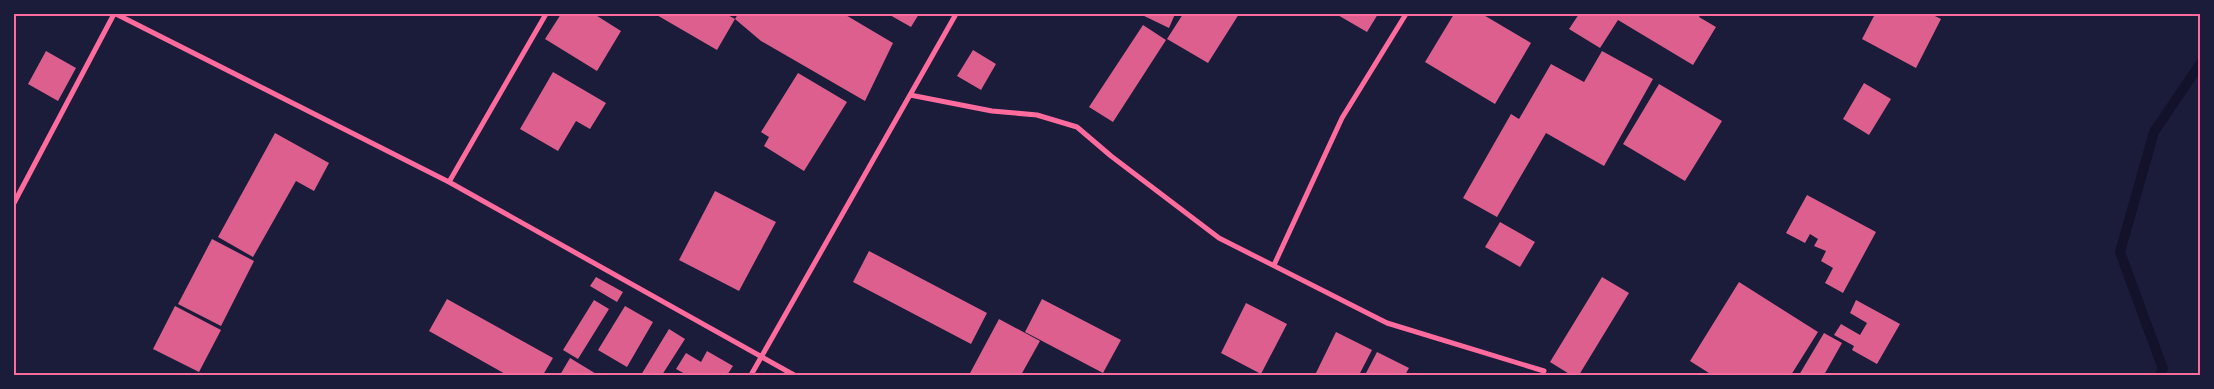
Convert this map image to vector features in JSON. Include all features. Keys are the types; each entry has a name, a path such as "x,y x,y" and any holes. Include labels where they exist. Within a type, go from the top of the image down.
{"street":[{"path":"14,203 115,14 449,182 794,375"},
{"path":"449,182 546,14"},
{"path":"752,375 956,14"},
{"path":"1274,265 1342,118 1406,14"},
{"path":"910,95 992,111 1037,115 1078,127 1111,156 1219,238 1387,322 1544,371"}],"building":[{"path":"561,14 594,14 621,31 597,71 545,39"},
{"path":"655,14 726,14 735,19 717,50"},
{"path":"738,14 844,14 893,43 865,101 761,41 735,19"},
{"path":"888,14 919,14 911,27"},
{"path":"1140,14 1175,14 1169,28"},
{"path":"1183,14 1239,14 1208,63 1167,39"},
{"path":"1336,14 1378,14 1367,32"},
{"path":"1454,14 1482,14 1531,43 1495,104 1425,62"},
{"path":"1579,14 1701,14 1699,17 1716,27 1693,65 1618,20 1600,48 1569,29"},
{"path":"1875,14 1931,14 1941,19 1916,68 1862,39"},
{"path":"1143,25 1166,40 1113,122 1089,107"},
{"path":"973,50 996,64 981,90 957,76"},
{"path":"46,51 76,68 58,101 28,84"},
{"path":"1602,51 1653,79 1604,166 1546,133 1497,217 1463,198 1511,114 1519,119 1551,64 1584,82"},
{"path":"553,72 606,103 590,129 576,121 558,151 520,129"},
{"path":"798,73 847,102 804,171 764,146 769,137 761,132"},
{"path":"1864,83 1891,99 1869,135 1843,119"},
{"path":"1659,84 1722,121 1685,181 1623,144"},
{"path":"275,133 329,163 314,191 296,181 253,257 218,237"},
{"path":"715,191 776,222 739,291 679,260"},
{"path":"1807,195 1876,232 1843,293 1825,283 1833,268 1821,261 1826,251 1814,246 1818,239 1810,234 1805,243 1786,233"},
{"path":"1500,222 1535,242 1520,267 1485,247"},
{"path":"212,239 254,261 221,326 178,304"},
{"path":"869,251 987,313 971,344 853,282"},
{"path":"596,277 623,292 617,302 590,286"},
{"path":"1602,277 1629,293 1579,375 1571,375 1550,362"},
{"path":"1739,282 1818,332 1791,375 1712,375 1690,361"},
{"path":"447,299 553,358 543,375 507,375 429,331"},
{"path":"1042,299 1121,340 1103,373 1025,332"},
{"path":"594,300 609,309 578,359 563,350"},
{"path":"1856,300 1900,324 1877,364 1852,350 1854,346 1834,335 1841,324 1860,335 1867,323 1850,313"},
{"path":"1246,303 1287,324 1261,374 1221,353"},
{"path":"175,306 221,330 199,372 153,349"},
{"path":"625,306 653,322 627,367 598,350"},
{"path":"999,319 1040,341 1021,375 969,375"},
{"path":"669,329 685,339 662,375 641,375"},
{"path":"1336,332 1372,350 1359,375 1315,375"},
{"path":"1824,333 1842,343 1824,375 1799,375"},
{"path":"707,351 733,366 727,375 687,375 676,369 686,353 701,362"},
{"path":"1377,352 1409,368 1405,375 1365,375"},
{"path":"570,358 598,375 560,375"}],"waterway":[{"path":"2160,375 2163,369 2120,252 2154,132 2200,64"}]}
